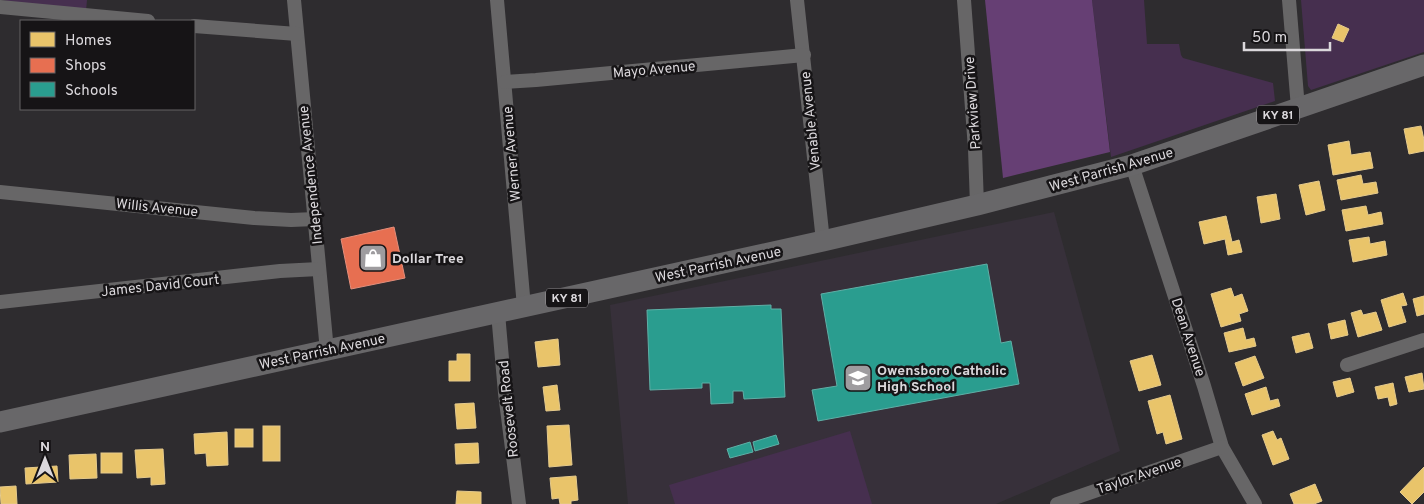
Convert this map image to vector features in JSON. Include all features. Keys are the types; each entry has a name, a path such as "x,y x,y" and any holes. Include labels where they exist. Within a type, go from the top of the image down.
{"main road":[{"name":"West Parrish Avenue","path":"0,422 823,241 977,205 1132,165 1424,65"}],"street":[{"name":"Independence Avenue","path":"294,0 327,350"},
{"name":"Werner Avenue","path":"497,0 524,307"},
{"name":"Venable Avenue","path":"797,0 823,241"},
{"name":"Parkview Drive","path":"964,0 975,149 977,205"},
{"path":"1289,0 1298,108"},
{"path":"0,8 137,20"},
{"path":"195,26 297,34"},
{"name":"Mayo Avenue","path":"505,82 804,55"},
{"name":"Dean Avenue","path":"1132,165 1222,447 1255,504"},
{"name":"Willis Avenue","path":"0,192 254,218 315,219"},
{"name":"James David Court","path":"0,302 280,271 319,269"},
{"name":"Roosevelt Road","path":"498,313 505,393 519,504"},
{"path":"1347,365 1424,340"},
{"name":"Taylor Avenue","path":"1057,504 1222,447"}],"shaded area":[{"path":"0,0 87,0 86,11"},
{"path":"985,0 1092,0 1110,152 1003,178"},
{"path":"1092,0 1144,0 1147,44 1179,44 1183,58 1273,83 1275,101 1111,157"},
{"path":"1301,0 1424,0 1424,52 1311,90 1308,86"},
{"name":"Owensboro Catholic High School","path":"1054,212 1120,451 996,504 628,504 610,305"},
{"path":"850,431 872,504 675,504 669,485"}],"building: Homes":[{"path":"1338,24 1349,29 1343,42 1332,38"},
{"path":"1421,126 1424,151 1409,154 1404,129"},
{"path":"1349,141 1351,155 1370,152 1373,168 1333,175 1328,145"},
{"path":"1361,175 1363,184 1376,182 1378,193 1341,200 1337,180"},
{"path":"1319,181 1325,210 1306,215 1299,185"},
{"path":"1276,194 1280,219 1261,223 1257,197"},
{"path":"1366,206 1368,215 1381,212 1383,224 1346,231 1342,210"},
{"path":"1226,216 1232,242 1239,240 1242,252 1228,255 1225,239 1204,244 1199,222"},
{"path":"1369,237 1370,244 1385,241 1387,255 1353,262 1349,240"},
{"path":"1231,288 1234,297 1242,294 1248,311 1239,314 1241,321 1221,327 1211,294"},
{"path":"1403,293 1407,305 1401,306 1406,322 1389,327 1381,300"},
{"path":"1424,296 1424,314 1417,316 1413,299"},
{"path":"1361,310 1363,315 1376,312 1382,330 1358,337 1351,313"},
{"path":"1345,320 1348,335 1331,339 1328,324"},
{"path":"1243,328 1246,340 1254,338 1256,346 1229,352 1224,333"},
{"path":"1309,333 1313,348 1296,353 1292,337"},
{"path":"558,339 560,365 538,367 535,342"},
{"path":"457,354 470,354 470,381 449,381 449,361 457,361"},
{"path":"1152,355 1161,385 1139,391 1130,361"},
{"path":"1255,356 1264,378 1243,386 1235,363"},
{"path":"1422,373 1424,389 1409,392 1405,377"},
{"path":"1350,378 1354,392 1337,397 1333,382"},
{"path":"1393,383 1397,404 1390,406 1388,397 1378,399 1375,387"},
{"path":"557,385 560,410 546,411 543,387"},
{"path":"1266,387 1270,401 1278,399 1280,406 1252,415 1245,394"},
{"path":"1170,395 1182,439 1166,444 1163,432 1157,434 1148,401"},
{"path":"474,403 476,428 457,429 455,404"},
{"path":"569,425 572,465 549,467 547,426"},
{"path":"263,426 280,426 280,461 263,461"},
{"path":"235,429 253,429 253,447 235,447"},
{"path":"1273,431 1277,440 1281,438 1289,459 1273,465 1262,435"},
{"path":"227,432 228,465 207,466 206,453 195,454 194,434"},
{"path":"478,443 479,463 456,464 455,444"},
{"path":"163,449 165,484 151,485 151,477 137,478 135,450"},
{"path":"101,453 122,453 122,473 101,473"},
{"path":"96,454 97,478 70,479 69,455"},
{"path":"57,466 58,482 26,484 25,468"},
{"path":"1424,467 1424,492 1412,504 1400,492"},
{"path":"576,476 578,500 571,501 571,504 560,504 559,498 552,499 550,478"},
{"path":"1315,484 1322,501 1314,504 1294,504 1290,494"},
{"path":"16,486 17,504 1,504 0,487"},
{"path":"457,491 481,492 481,504 456,504"}],"building: Shops":[{"name":"Dollar Tree","path":"394,227 405,278 351,289 341,239"}],"building: Schools":[{"path":"987,264 1001,343 1011,341 1019,384 818,421 812,390 837,386 821,294"},
{"path":"771,305 771,309 781,309 785,397 744,399 743,391 733,391 733,403 711,404 710,383 702,383 702,388 650,390 647,310"},
{"path":"776,435 779,444 755,451 753,442"},
{"path":"750,442 753,452 730,458 727,449"}],"place":[{"name":"Dollar Tree","path":"373,258"},
{"name":"Owensboro Catholic High School","path":"858,378"}]}
